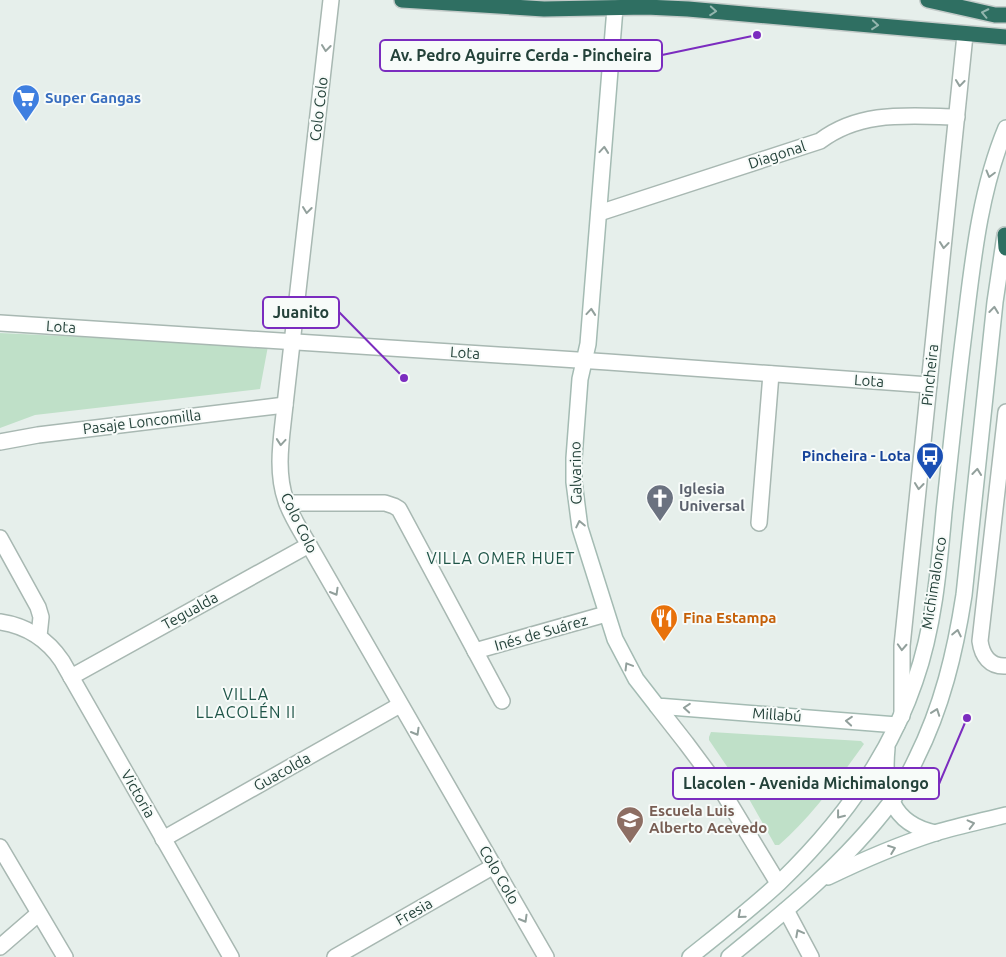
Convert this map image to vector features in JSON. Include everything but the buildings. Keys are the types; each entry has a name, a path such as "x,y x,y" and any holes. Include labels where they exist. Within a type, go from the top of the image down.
{"highway":[{"path":"402,0 544,9 646,7 707,10 965,35 1006,37"},
{"path":"928,0 996,15 1006,15"}],"street":[{"name":"Colo Colo","path":"331,0 285,405 280,472 287,503 309,545 546,957"},
{"name":"Galvarino","path":"615,8 588,344 580,379 574,482 580,528 606,614 624,659 636,679 724,794 778,883"},
{"name":"Pincheira","path":"899,720 902,646 965,35"},
{"name":"Diagonal","path":"599,212 820,141 835,130 872,119 898,116 957,117"},
{"name":"Michimalonco","path":"690,957 778,883 810,851 841,814 876,765 899,720 916,678 935,595 957,386 976,243 990,173 1006,128"},
{"name":"Michimalonco","path":"729,957 816,884 855,844 892,801 909,773 934,718 943,692 958,631 965,586 995,302 1005,242"},
{"name":"Lota","path":"0,323 929,385"},
{"path":"759,523 771,374"},
{"name":"Pasaje Loncomilla","path":"0,442 38,435 285,405"},
{"path":"1006,412 980,641 981,650 988,661 995,665 1006,666"},
{"name":"Inés de Suárez","path":"287,503 385,503 394,506 402,515 502,701"},
{"path":"0,538 38,607 41,617 39,636"},
{"name":"Tegualda","path":"72,677 309,545"},
{"name":"Inés de Suárez","path":"475,651 606,614"},
{"name":"Victoria","path":"0,622 26,628 39,636 56,652 72,677 230,957"},
{"name":"Guacolda","path":"163,839 400,705"},
{"name":"Millabú","path":"656,706 899,720"},
{"path":"887,745 886,772 892,801 900,815 906,820 922,830 936,833"},
{"path":"816,884 875,855 936,833 1006,815"},
{"path":"0,848 65,957"},
{"name":"Fresia","path":"335,957 494,866"},
{"path":"786,910 811,957"},
{"path":"0,947 38,914"}],"green space":[{"path":"0,333 268,346 260,389 35,415 0,428"},
{"path":"711,732 861,741 864,744 814,810 779,845 775,845 749,799 709,740"}],"place":[{"name":"Av. Pedro Aguirre Cerda - Pincheira","path":"757,35"},
{"name":"Super Gangas","path":"26,122"},
{"name":"Juanito","path":"404,378"},
{"name":"Pincheira - Lota","path":"930,480"},
{"name":"Iglesia Universal","path":"660,522"},
{"name":"Fina Estampa","path":"664,642"},
{"name":"Llacolen - Avenida Michimalongo","path":"967,718"},
{"name":"Escuela Luis Alberto Acevedo","path":"630,844"}],"district":[{"name":"VILLA OMER HUET","path":"501,558"},
{"name":"VILLA LLACOLÉN II","path":"246,703"}]}
